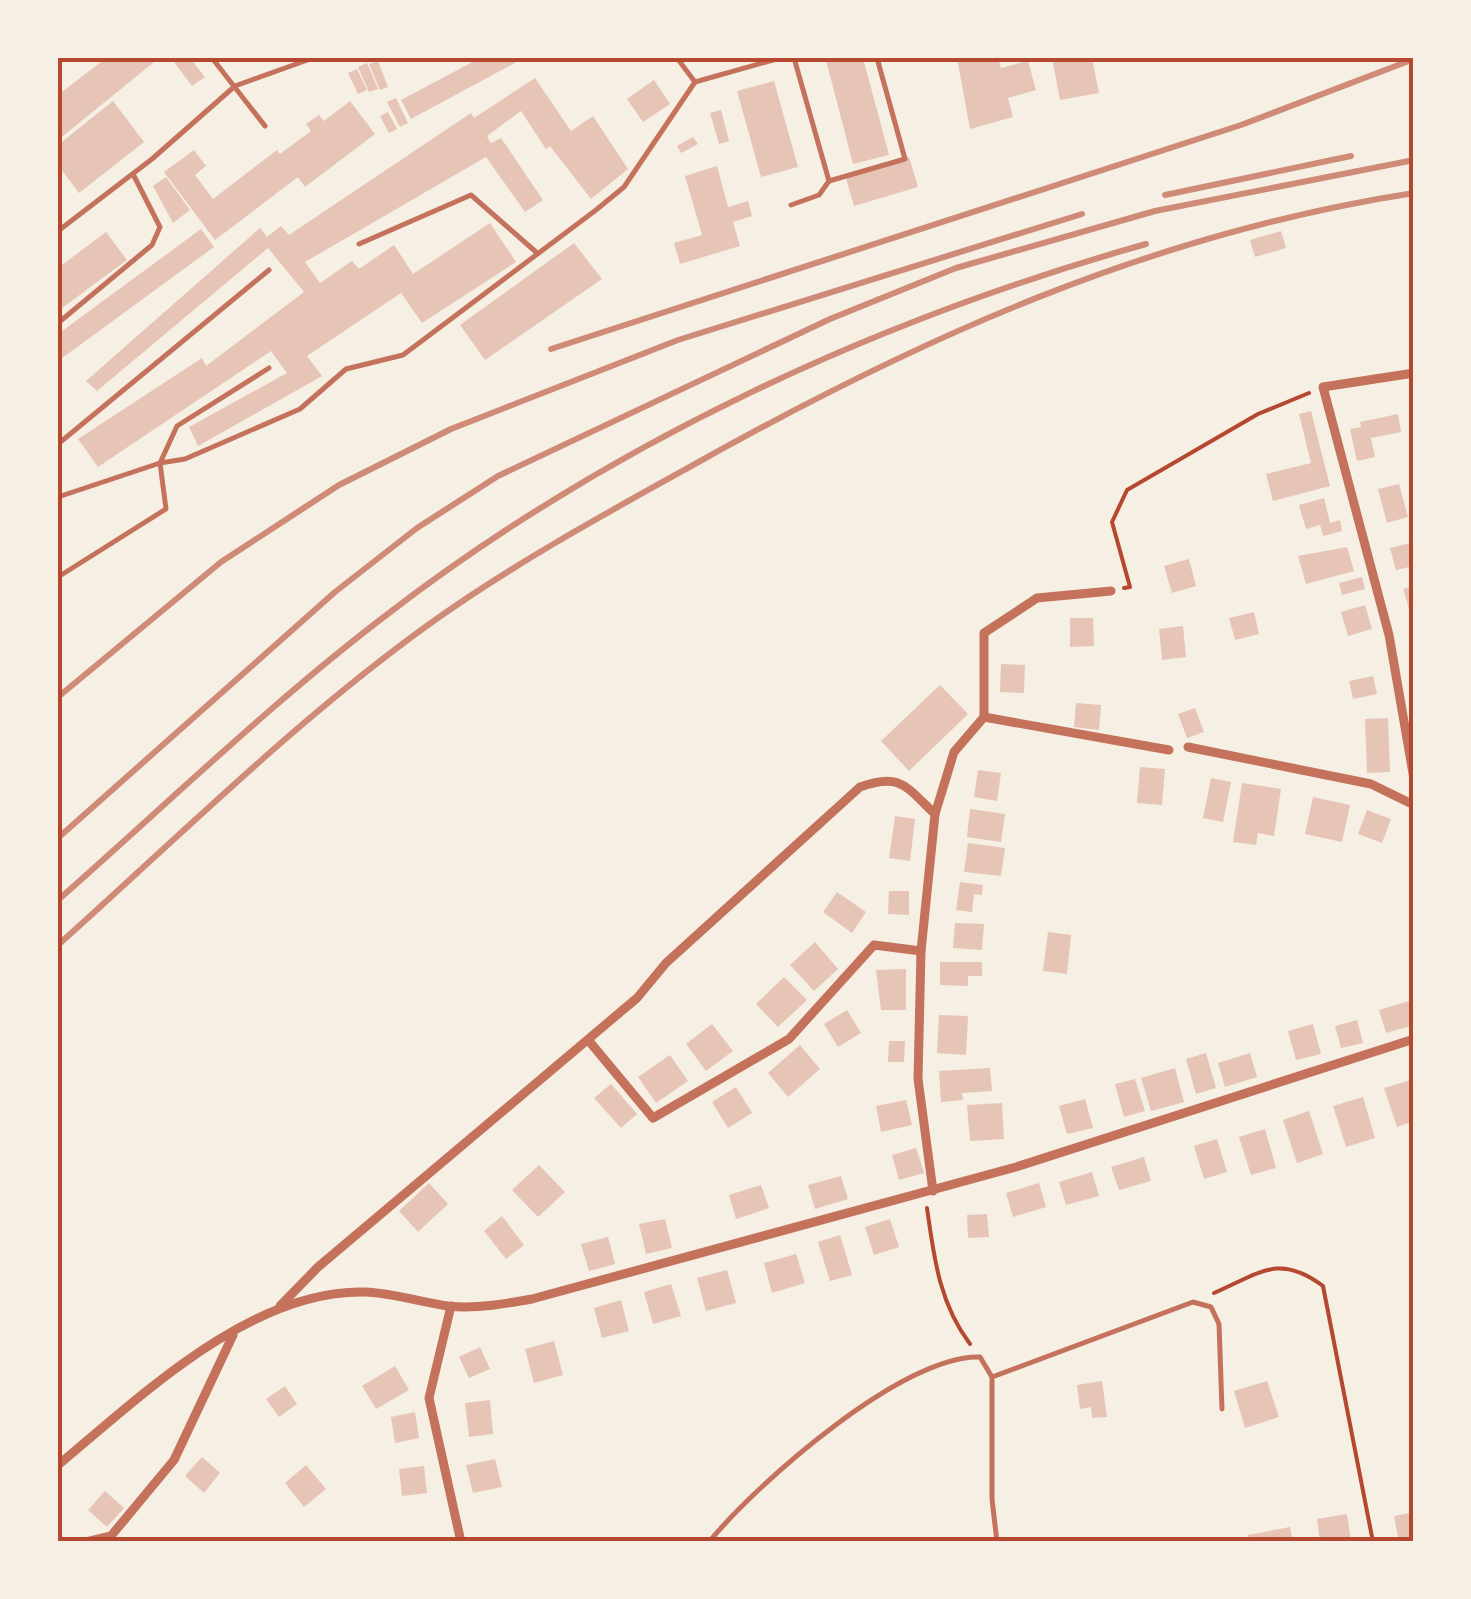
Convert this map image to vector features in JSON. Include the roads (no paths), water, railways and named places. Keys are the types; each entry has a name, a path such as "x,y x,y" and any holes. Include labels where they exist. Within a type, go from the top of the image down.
{"street":[{"path":"1414,373 1322,387 1389,635 1414,779"},
{"path":"928,1192 918,1079 921,951 936,814 954,752 984,717 984,633 1036,598 1111,592"},
{"path":"984,717 1169,750"},
{"path":"1188,747 1371,784 1414,806"},
{"path":"278,1308 318,1267 589,1041 637,998 666,963 860,787 885,778 903,784 936,814"},
{"path":"589,1041 653,1118 789,1039 874,945 921,951"},
{"path":"58,1465 151,1388 278,1308 321,1296 364,1292 450,1306 490,1306 532,1299 928,1192 1414,1039"},
{"path":"450,1306 429,1398 462,1542"},
{"path":"86,1542 114,1539 174,1460 235,1332"}],"lane":[{"path":"212,58 266,126"},
{"path":"58,231 133,174 236,86 313,58"},
{"path":"677,58 694,82"},
{"path":"58,497 160,463 185,459 300,409 346,369 403,355 624,187 694,82 780,58"},
{"path":"794,58 829,181"},
{"path":"791,205 819,195 829,181 904,159 878,58"},
{"path":"58,323 152,245 160,226 133,174"},
{"path":"358,244 471,194 536,252"},
{"path":"58,444 269,270"},
{"path":"58,576 166,508 160,463 176,426 269,368"},
{"path":"992,1377 1193,1302 1212,1307 1218,1324 1222,1409"},
{"path":"709,1542 770,1480 834,1426 918,1372 957,1356 980,1357 992,1377 992,1499 997,1542"}],"railway":[{"path":"551,349 1241,125 1414,59"},
{"path":"1165,195 1351,156"},
{"path":"58,838 335,592 417,528 498,476 830,319 956,268 1155,211 1414,160"},
{"path":"58,945 289,736 435,620 558,541 773,421 948,335 1128,264 1316,211 1414,193"},
{"path":"58,697 221,562 339,485 451,429 678,340 1082,214"},
{"path":"58,900 346,647 474,551 563,494 655,441 847,349 945,310 1146,244"}]}
